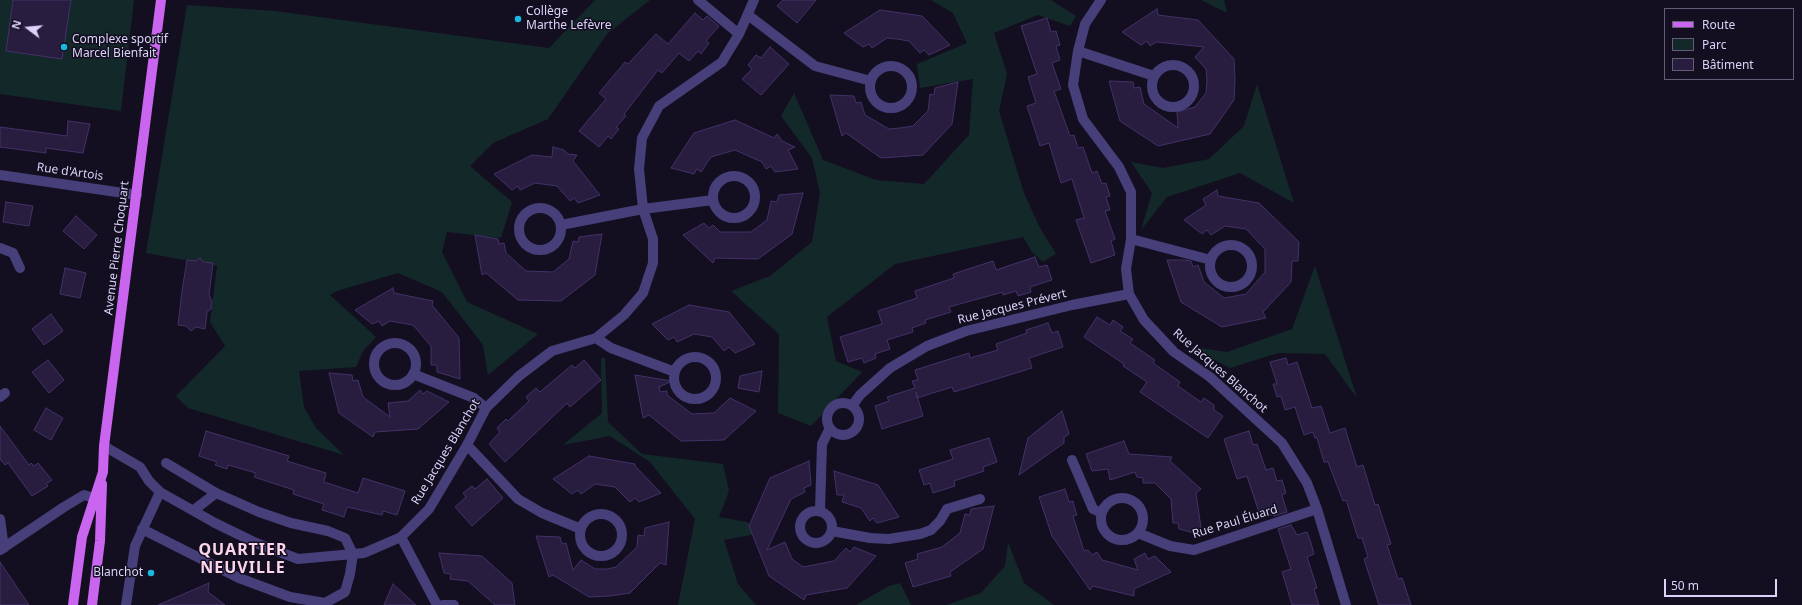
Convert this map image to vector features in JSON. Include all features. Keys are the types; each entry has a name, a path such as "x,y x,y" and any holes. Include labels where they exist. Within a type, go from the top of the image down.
{"main road":[{"name":"Avenue Pierre Choquart","path":"73,605 82,537 102,472 104,446 161,0"},
{"path":"92,605 100,541 102,472"}],"street":[{"path":"698,0 740,34"},
{"name":"Rue Jacques Blanchot","path":"104,446 140,467 149,481 160,492 194,510 215,524 256,543 298,559 334,557 364,553 401,536 429,509 467,445 486,408 519,376 552,351 596,338 624,315 643,293 653,263 653,239 643,209 639,169 642,138 659,106 722,62 740,34 754,0"},
{"name":"Rue Jacques Blanchot","path":"1101,0 1085,24 1078,50 1073,85 1083,119 1119,167 1131,192 1131,239 1126,269 1129,294 1144,320 1174,352 1210,377 1282,443 1307,483 1317,509 1346,605"},
{"path":"748,15 815,66 871,81"},
{"path":"1078,50 1154,76"},
{"path":"1178,66 1184,69 1192,80 1192,94 1184,104 1177,107 1164,106 1154,96 1152,90 1154,76 1164,67 1178,66"},
{"path":"884,67 898,67 909,76 911,90 905,102 893,108 886,107 880,105 871,94 871,81 874,75 884,67"},
{"name":"Rue d'Artois","path":"0,175 137,194"},
{"path":"727,177 741,177 752,186 754,193 753,206 749,211 737,217 724,215 719,212 713,200 716,186 727,177"},
{"path":"561,225 643,209 713,200"},
{"path":"533,209 547,209 558,218 561,225 559,238 550,247 544,250 531,248 526,244 520,232 522,218 533,209"},
{"path":"1131,239 1211,260"},
{"path":"1225,245 1233,245 1245,251 1250,256 1251,270 1244,282 1238,285 1226,286 1214,279 1211,273 1211,260 1219,248 1225,245"},
{"path":"0,248 13,253 20,268"},
{"name":"Rue Jacques Prévert","path":"852,406 860,395 890,368 927,346 960,333 1054,309 1129,294"},
{"path":"596,338 611,348 675,372"},
{"path":"392,343 408,347 416,360 416,368 413,374 405,382 390,384 378,375 375,366 375,358 379,351 392,343"},
{"path":"696,357 703,358 713,366 716,380 714,387 705,396 691,398 685,396 676,386 675,372 683,361 696,357"},
{"path":"413,374 474,398 486,408"},
{"path":"838,403 848,403 852,406 858,415 858,425 854,430 844,434 839,434 830,428 827,419 830,409 838,403"},
{"path":"820,511 822,444 830,428"},
{"path":"467,445 518,499 542,513 580,529"},
{"path":"1072,460 1093,509 1102,514"},
{"path":"142,529 239,578 290,598 325,603 345,592 353,554 345,538 328,531 291,523 259,512 216,493 166,463"},
{"path":"126,605 135,546 160,492"},
{"path":"194,510 216,493"},
{"path":"2,549 84,495 94,498"},
{"path":"1122,498 1134,503 1142,513 1143,520 1138,532 1127,540 1114,539 1104,530 1102,525 1102,514 1109,503 1122,498"},
{"path":"832,531 870,538 889,539 920,534 931,530 940,522 947,509 980,499"},
{"name":"Rue Paul Éluard","path":"1138,532 1170,546 1194,550 1317,509"},
{"path":"820,511 825,513 832,521 832,531 826,540 816,543 810,542 802,535 800,530 802,519 809,512 820,511"},
{"path":"602,514 609,516 619,526 621,540 614,551 608,554 595,555 584,548 580,536 580,529 589,518 602,514"},
{"path":"0,519 2,549"},
{"path":"401,536 437,605"},
{"path":"443,605 454,605"}],"green space":[{"name":"Complexe sportif Marcel Bienfait","path":"0,0 134,0 121,111 0,94"},
{"path":"595,0 650,0 607,34 548,119 493,143 470,166 512,202 501,238 447,232 442,252 467,302 538,334 488,375 483,345 442,292 398,273 337,291 330,295 376,337 363,351 356,367 299,371 304,407 316,428 344,455 188,408 176,396 225,346 210,322 217,266 146,253 187,5 275,11 549,48"},
{"path":"931,0 1051,0 1076,16 1070,26 1038,15 994,33 1007,74 999,111 1024,193 1040,228 1056,254 1043,262 1032,252 1023,237 895,264 827,317 836,361 862,372 811,426 778,413 779,334 731,291 770,276 812,242 820,193 812,158 781,116 794,93 823,160 876,180 924,184 969,135 973,79 920,88 917,64 967,43 953,13"},
{"path":"1201,0 1224,0 1227,13"},
{"path":"1257,84 1294,203 1240,173 1167,197 1141,230 1152,193 1131,162 1163,168 1209,159 1244,126"},
{"path":"1315,266 1357,398 1325,354 1278,353 1230,368 1188,346 1227,352 1292,329"},
{"path":"601,358 605,358 608,422 642,454 723,464 729,491 719,517 747,522 761,533 724,540 738,584 756,605 678,605 695,519 650,462 610,436 563,445 602,413"},
{"path":"1008,542 1024,583 1054,605 946,605 981,593 1005,566"},
{"path":"900,583 911,605 856,605 889,586"}],"building":[{"path":"13,0 71,0 62,59 6,51"},
{"path":"783,0 816,0 797,23 777,6"},
{"path":"1157,9 1158,15 1198,20 1234,59 1235,80 1234,100 1210,134 1158,146 1120,121 1109,81 1133,82 1134,88 1140,87 1144,104 1178,128 1177,112 1195,107 1206,93 1207,80 1206,69 1195,57 1204,47 1156,42 1150,46 1147,41 1141,45 1122,32"},
{"path":"880,10 922,16 950,45 929,55 924,50 920,53 909,41 897,39 887,38 872,48 869,44 863,47 844,33"},
{"path":"695,13 703,20 707,16 719,26 706,41 709,43 701,54 698,51 689,61 679,53 662,73 658,70 624,114 626,116 616,127 619,129 611,139 608,136 599,147 579,131 606,99 599,93 625,62 628,64 656,34 668,44"},
{"path":"1047,18 1051,32 1056,31 1060,45 1056,46 1060,60 1052,63 1061,89 1054,91 1070,136 1074,135 1078,148 1083,147 1092,173 1097,171 1102,184 1106,183 1110,196 1106,197 1110,210 1105,211 1115,239 1111,241 1115,255 1091,263 1076,220 1084,218 1072,179 1061,183 1049,143 1040,146 1027,106 1036,103 1028,77 1037,74 1021,26"},
{"path":"770,47 789,64 761,95 742,79 752,69 748,65 756,55 761,58"},
{"path":"958,82 952,124 923,155 881,158 846,133 842,136 830,95 854,96 856,103 861,102 865,115 889,129 900,128 913,126 928,111 930,94 934,95 935,88"},
{"path":"735,120 774,138 777,134 782,141 795,147 788,150 798,169 775,172 771,166 766,169 762,162 735,150 711,157 701,172 697,169 694,174 671,168 694,133"},
{"path":"68,121 90,124 83,153 46,148 46,153 0,147 0,127 67,136"},
{"path":"553,147 564,150 568,154 577,155 573,161 600,195 578,203 574,198 570,201 557,186 535,183 520,190 518,186 512,190 494,174 532,155 552,157"},
{"path":"1217,190 1218,196 1259,203 1299,242 1298,261 1292,261 1291,282 1263,312 1266,318 1222,327 1181,302 1167,260 1191,261 1193,267 1198,265 1204,282 1224,298 1246,294 1265,272 1265,249 1246,229 1225,226 1211,235 1207,230 1202,234 1184,220 1206,205 1203,199"},
{"path":"803,193 792,234 758,259 715,258 713,263 683,235 704,223 709,228 713,225 720,232 751,232 767,220 771,201 777,202 779,195"},
{"path":"6,202 33,206 29,226 3,222"},
{"path":"76,216 97,235 84,249 63,231"},
{"path":"602,234 595,275 561,301 518,300 486,273 482,275 475,235 498,239 499,244 504,243 506,253 526,271 553,272 569,259 573,241 578,242 579,237"},
{"path":"1035,257 1039,267 1047,265 1052,280 1030,287 1031,292 1018,296 1016,291 1003,295 1003,292 949,307 951,312 925,320 926,323 912,328 913,332 887,340 890,349 875,354 876,358 864,363 862,358 848,362 840,337 882,324 878,311 917,298 915,291 954,278 953,274 993,261 996,270"},
{"path":"200,258 203,262 213,263 209,295 212,301 211,309 207,312 205,329 196,327 191,331 186,326 178,325 182,291 187,260 196,261"},
{"path":"65,268 86,273 80,298 60,294"},
{"path":"393,288 394,293 433,301 432,305 459,338 460,379 437,372 437,365 431,365 431,346 413,325 390,321 382,326 379,321 372,324 355,310"},
{"path":"689,305 729,312 755,344 735,353 729,347 724,351 712,337 694,334 677,342 674,337 668,340 652,324"},
{"path":"51,314 63,331 44,345 32,329"},
{"path":"1097,317 1110,325 1113,320 1123,327 1120,331 1133,339 1130,343 1155,360 1153,363 1180,382 1178,386 1201,402 1204,398 1214,405 1214,410 1223,416 1208,438 1140,392 1147,382 1123,366 1124,364 1084,337"},
{"path":"1048,323 1052,333 1058,331 1063,347 1029,358 1032,368 954,392 952,387 918,398 923,416 882,429 875,406 889,401 887,397 915,388 912,381 918,380 915,370 969,353 970,358 998,350 996,344 1027,333 1026,330"},
{"path":"1286,358 1288,365 1297,362 1312,408 1321,406 1330,433 1345,428 1357,467 1363,465 1375,505 1378,504 1391,544 1387,545 1398,579 1402,578 1411,605 1379,605 1364,559 1368,557 1362,538 1358,538 1346,500 1343,501 1328,462 1324,462 1317,438 1315,438 1313,432 1304,435 1295,407 1285,410 1281,396 1277,397 1273,384 1277,384 1270,362"},
{"path":"48,360 64,380 49,393 32,372"},
{"path":"584,360 601,380 570,407 567,403 505,462 489,444 500,432 497,428 506,419 508,421 529,401 526,397 536,388 540,392 572,365 575,368"},
{"path":"762,371 759,392 738,388 740,376"},
{"path":"329,373 352,375 353,381 358,380 363,397 390,417 388,403 408,401 420,390 423,394 427,391 449,402 418,429 375,432 373,437 339,413"},
{"path":"635,375 672,381 659,387 660,392 667,391 667,395 692,414 714,413 730,398 756,411 724,440 681,441 649,415 643,418"},
{"path":"46,408 63,418 51,440 34,430"},
{"path":"1062,411 1069,434 1064,437 1064,443 1019,475 1028,438"},
{"path":"0,426 29,465 31,463 34,466 38,463 52,480 46,484 48,486 32,496 8,463 5,465 0,459"},
{"path":"206,431 289,456 287,461 326,473 324,482 358,493 363,478 405,491 397,515 383,511 382,515 347,507 344,517 322,510 324,504 293,494 294,490 254,477 256,473 228,465 227,469 215,465 217,462 199,456"},
{"path":"1249,431 1253,445 1257,444 1266,470 1273,468 1277,481 1282,480 1286,493 1282,495 1287,512 1261,518 1247,476 1237,479 1224,439"},
{"path":"989,438 997,462 983,467 984,471 954,481 955,486 933,493 930,483 924,485 919,470 953,459 950,450"},
{"path":"1124,441 1129,454 1172,457 1170,461 1201,489 1196,493 1202,535 1179,529 1178,523 1173,523 1171,499 1155,483 1143,483 1143,478 1137,477 1135,472 1110,480 1108,469 1092,471 1086,454"},
{"path":"589,456 635,464 635,466 661,493 639,502 635,498 630,502 615,487 595,484 581,494 578,490 572,494 553,479"},
{"path":"809,461 811,485 804,488 805,492 791,499 767,550 785,542 792,559 803,567 834,561 846,548 850,552 854,547 876,556 847,588 806,595 804,600 769,576 749,526 770,478"},
{"path":"834,471 878,485 899,517 877,523 873,518 870,521 861,508 842,502 844,495 837,495"},
{"path":"487,479 503,498 472,526 455,507 466,497 463,493 472,486 475,489"},
{"path":"1065,489 1069,502 1073,501 1077,515 1073,516 1084,551 1088,550 1092,555 1097,552 1102,560 1138,570 1134,559 1145,553 1148,559 1155,556 1171,572 1134,589 1134,596 1093,586 1090,590 1052,536 1039,497"},
{"path":"994,506 983,549 950,572 951,576 913,587 905,563 918,559 917,554 942,547 960,533 965,514 970,515 971,509"},
{"path":"669,522 666,565 660,563 630,593 610,596 589,597 553,575 549,577 536,536 560,537 562,544 566,543 573,570 581,560 595,569 607,569 616,567 637,547 638,535 644,536 645,528"},
{"path":"1291,525 1297,535 1307,532 1311,543 1314,554 1307,557 1317,588 1314,589 1319,605 1292,605 1282,572 1291,569 1278,529"},
{"path":"439,553 482,556 512,583 515,605 495,605 468,581 450,579 451,574 444,573"},
{"path":"0,562 29,605 0,605"},
{"path":"209,583 208,592 225,605 158,605"},
{"path":"393,584 416,605 384,605"}],"place":[{"name":"Collège Marthe Lefèvre","path":"518,19"},
{"name":"Complexe sportif Marcel Bienfait","path":"64,47"},
{"name":"Blanchot","path":"151,573"}],"district":[{"name":"QUARTIER NEUVILLE","path":"243,559"}]}
